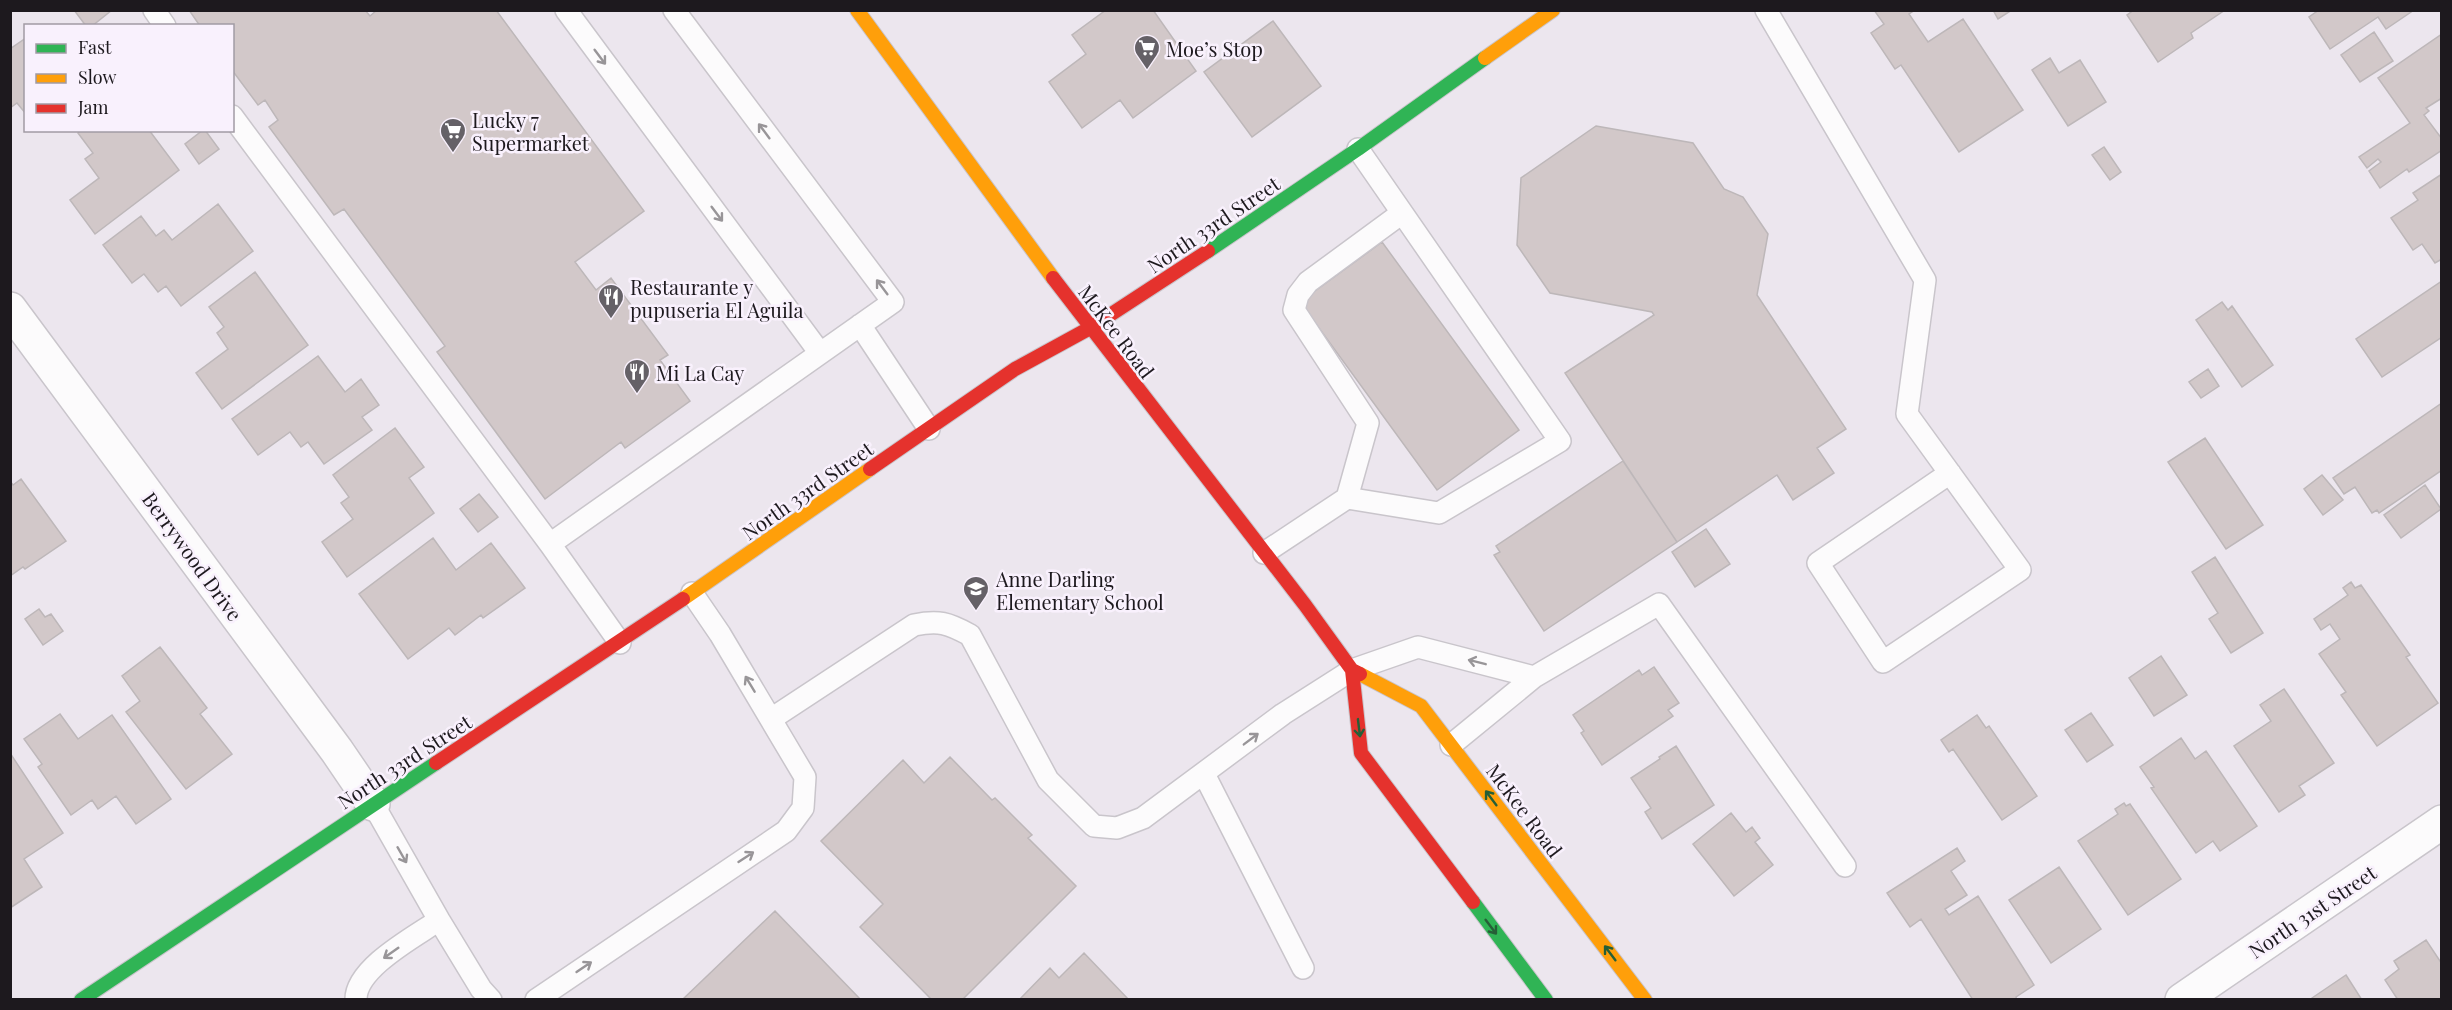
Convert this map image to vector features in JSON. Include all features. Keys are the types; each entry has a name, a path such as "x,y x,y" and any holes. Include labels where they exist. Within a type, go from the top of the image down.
{"street":[{"name":"McKee Road","path":"857,10 1090,328 1352,670 1421,706 1645,999"},
{"name":"North 33rd Street","path":"81,999 620,643 1015,369 1090,328 1163,282 1553,10"},
{"name":"Berrywood Drive","path":"10,309 373,804"},
{"path":"1352,670 1361,753 1546,999"},
{"name":"North 31st Street","path":"2182,999 2442,822"}],"lane":[{"path":"154,10 164,24"},
{"path":"566,10 820,353"},
{"path":"550,544 893,302 674,10"},
{"path":"1766,10 1925,280 1907,414 1950,473 2020,570 1882,662 1818,563 1950,473"},
{"path":"234,119 550,544 620,643"},
{"path":"1347,498 1439,513 1560,441 1358,148"},
{"path":"1264,553 1347,498 1368,423 1294,310 1298,295 1308,282 1402,213"},
{"path":"860,325 929,429"},
{"path":"536,999 786,831 803,808 805,777 720,634 692,593"},
{"path":"1451,744 1534,677 1659,604 1845,866"},
{"path":"771,719 914,625 935,621 952,625 970,635 1048,780 1094,826 1117,828 1143,818 1283,714 1352,670 1418,647 1534,677"},
{"path":"1204,774 1303,968"},
{"path":"373,804 439,920 481,988 491,999"},
{"path":"356,999 356,994 364,979 384,956 439,920"}],"building":[{"path":"74,10 112,10 94,24 84,24"},
{"path":"189,10 365,10 370,16 377,10 496,10 644,211 575,262 596,290 611,278 668,355 660,360 690,401 625,448 621,442 545,499 437,352 445,346 344,209 334,215 269,127 278,120 265,100 258,105 234,73 234,24 199,24"},
{"path":"1106,10 1153,10 1196,71 1133,118 1120,100 1082,128 1049,82 1086,54 1072,35"},
{"path":"1874,10 1915,10 1909,14 1928,42 1963,19 2023,110 1959,152 1901,65 1895,69 1871,33 1884,24"},
{"path":"1993,10 2012,10 1998,19"},
{"path":"2134,10 2225,10 2191,33 2193,38 2158,62 2127,15"},
{"path":"2319,10 2414,10 2386,29 2378,17 2330,49 2309,17"},
{"path":"1273,21 1321,86 1252,137 1204,72"},
{"path":"2374,32 2393,61 2360,82 2341,55"},
{"path":"2442,34 2442,98 2426,108 2429,111 2424,115 2442,139 2442,150 2409,172 2407,169 2380,188 2369,171 2381,162 2378,159 2367,168 2359,157 2410,123 2378,78"},
{"path":"24,39 24,112 17,103 10,108 10,49"},
{"path":"2050,58 2059,73 2080,60 2106,102 2068,126 2032,70"},
{"path":"1596,126 1693,143 1724,189 1743,197 1768,234 1757,295 1846,429 1817,448 1834,473 1793,500 1777,475 1677,542 1565,373 1654,315 1652,312 1550,293 1517,245 1521,178"},
{"path":"150,132 179,170 95,234 70,200 99,178 85,159 93,153 78,133"},
{"path":"200,132 206,132 219,149 199,164 185,144"},
{"path":"2104,147 2121,172 2110,180 2092,155"},
{"path":"2442,174 2442,259 2435,263 2422,244 2413,250 2391,218 2418,200 2413,193"},
{"path":"218,204 253,251 181,306 166,286 158,292 144,274 132,283 103,245 141,216 156,236 164,230 172,240"},
{"path":"1382,242 1519,430 1437,490 1300,302"},
{"path":"255,272 308,345 222,409 196,373 228,349 217,333 224,327 209,307"},
{"path":"2442,281 2442,337 2382,377 2356,339"},
{"path":"2222,302 2228,310 2232,306 2273,365 2242,387 2196,320"},
{"path":"318,356 345,392 361,379 379,405 362,417 372,430 324,464 308,442 301,447 290,432 258,455 232,419"},
{"path":"2208,369 2219,386 2201,398 2189,382"},
{"path":"2442,403 2442,470 2379,513 2377,510 2372,513 2355,487 2344,494 2333,478"},
{"path":"395,428 424,467 409,478 434,513 347,577 322,542 353,519 341,503 349,497 333,475"},
{"path":"2205,438 2263,525 2226,549 2168,462"},
{"path":"1623,461 1677,542 1544,631 1494,555 1500,552 1496,546"},
{"path":"2322,475 2343,500 2323,515 2304,489"},
{"path":"21,479 66,541 25,569 23,567 10,576 10,481 13,485"},
{"path":"2425,485 2441,509 2401,538 2384,515"},
{"path":"479,494 498,517 478,532 460,509"},
{"path":"1706,529 1730,564 1695,587 1672,552"},
{"path":"433,538 456,570 491,543 525,588 483,618 481,615 455,635 449,628 408,659 359,594"},
{"path":"2215,557 2263,633 2231,653 2209,619 2218,613 2192,572"},
{"path":"2351,582 2355,588 2361,585 2410,655 2406,657 2438,703 2377,746 2341,695 2346,692 2319,654 2340,639 2330,624 2321,630 2314,619 2348,595 2343,588"},
{"path":"39,609 45,617 51,614 63,631 43,645 25,619"},
{"path":"160,647 207,708 200,714 232,754 186,789 126,712 140,701 122,676"},
{"path":"2161,656 2187,695 2154,716 2129,678"},
{"path":"1654,667 1679,703 1668,710 1673,716 1602,765 1581,733 1584,731 1573,715 1639,670 1642,675"},
{"path":"2284,689 2334,763 2299,786 2305,795 2279,812 2234,746 2271,721 2260,705"},
{"path":"2091,713 2113,745 2087,762 2065,730"},
{"path":"60,714 78,739 112,715 171,799 136,824 116,796 98,809 92,800 71,815 38,767 42,764 24,739"},
{"path":"1977,715 1986,728 1989,726 2037,796 2002,820 1953,749 1949,752 1941,740"},
{"path":"2181,738 2195,759 2206,751 2257,826 2220,851 2213,841 2196,853 2151,788 2154,787 2140,767"},
{"path":"1676,746 1714,805 1662,839 1645,812 1651,808 1631,778"},
{"path":"10,753 63,833 24,859 42,887 10,908"},
{"path":"950,757 992,800 995,798 1032,835 1028,838 1076,886 962,1000 932,1000 860,927 883,904 821,841 903,760 924,783"},
{"path":"2124,803 2126,806 2130,804 2181,879 2128,915 2078,841 2118,814 2115,809"},
{"path":"1731,813 1746,832 1752,827 1760,838 1755,842 1773,865 1734,896 1693,844"},
{"path":"1957,848 1965,861 1951,871 1967,895 1945,909 1949,915 1978,896 2034,985 2016,997 2017,1000 1973,1000 1921,919 1910,927 1887,893"},
{"path":"2059,867 2101,929 2051,963 2009,900"},
{"path":"775,911 861,1000 682,1000"},
{"path":"2426,940 2442,964 2442,1000 2398,1000 2385,980 2399,969 2394,961"},
{"path":"1084,953 1129,1000 1019,1000 1050,968 1059,978"},
{"path":"2346,975 2362,1000 2314,1000 2312,998"}],"traffic: fast":[{"path":"1208,251 1358,149 1485,58"},
{"path":"81,1000 436,763"},
{"path":"1473,902 1546,1000"}],"traffic: slow":[{"path":"857,10 1053,278"},
{"path":"1485,58 1553,10"},
{"path":"683,599 870,469"},
{"path":"1360,674 1421,706 1645,1000"}],"traffic: jam":[{"path":"870,469 1015,369 1090,328 1208,251"},
{"path":"1053,278 1305,605 1352,670 1360,674"},
{"path":"436,763 683,599"},
{"path":"1352,670 1361,753 1473,902"}],"place":[{"name":"Moe’s Stop","path":"1147,71"},
{"name":"Lucky 7 Supermarket","path":"453,154"},
{"name":"Restaurante y pupuseria El Aguila","path":"611,320"},
{"name":"Mi La Cay","path":"637,395"},
{"name":"Anne Darling Elementary School","path":"976,612"}]}
